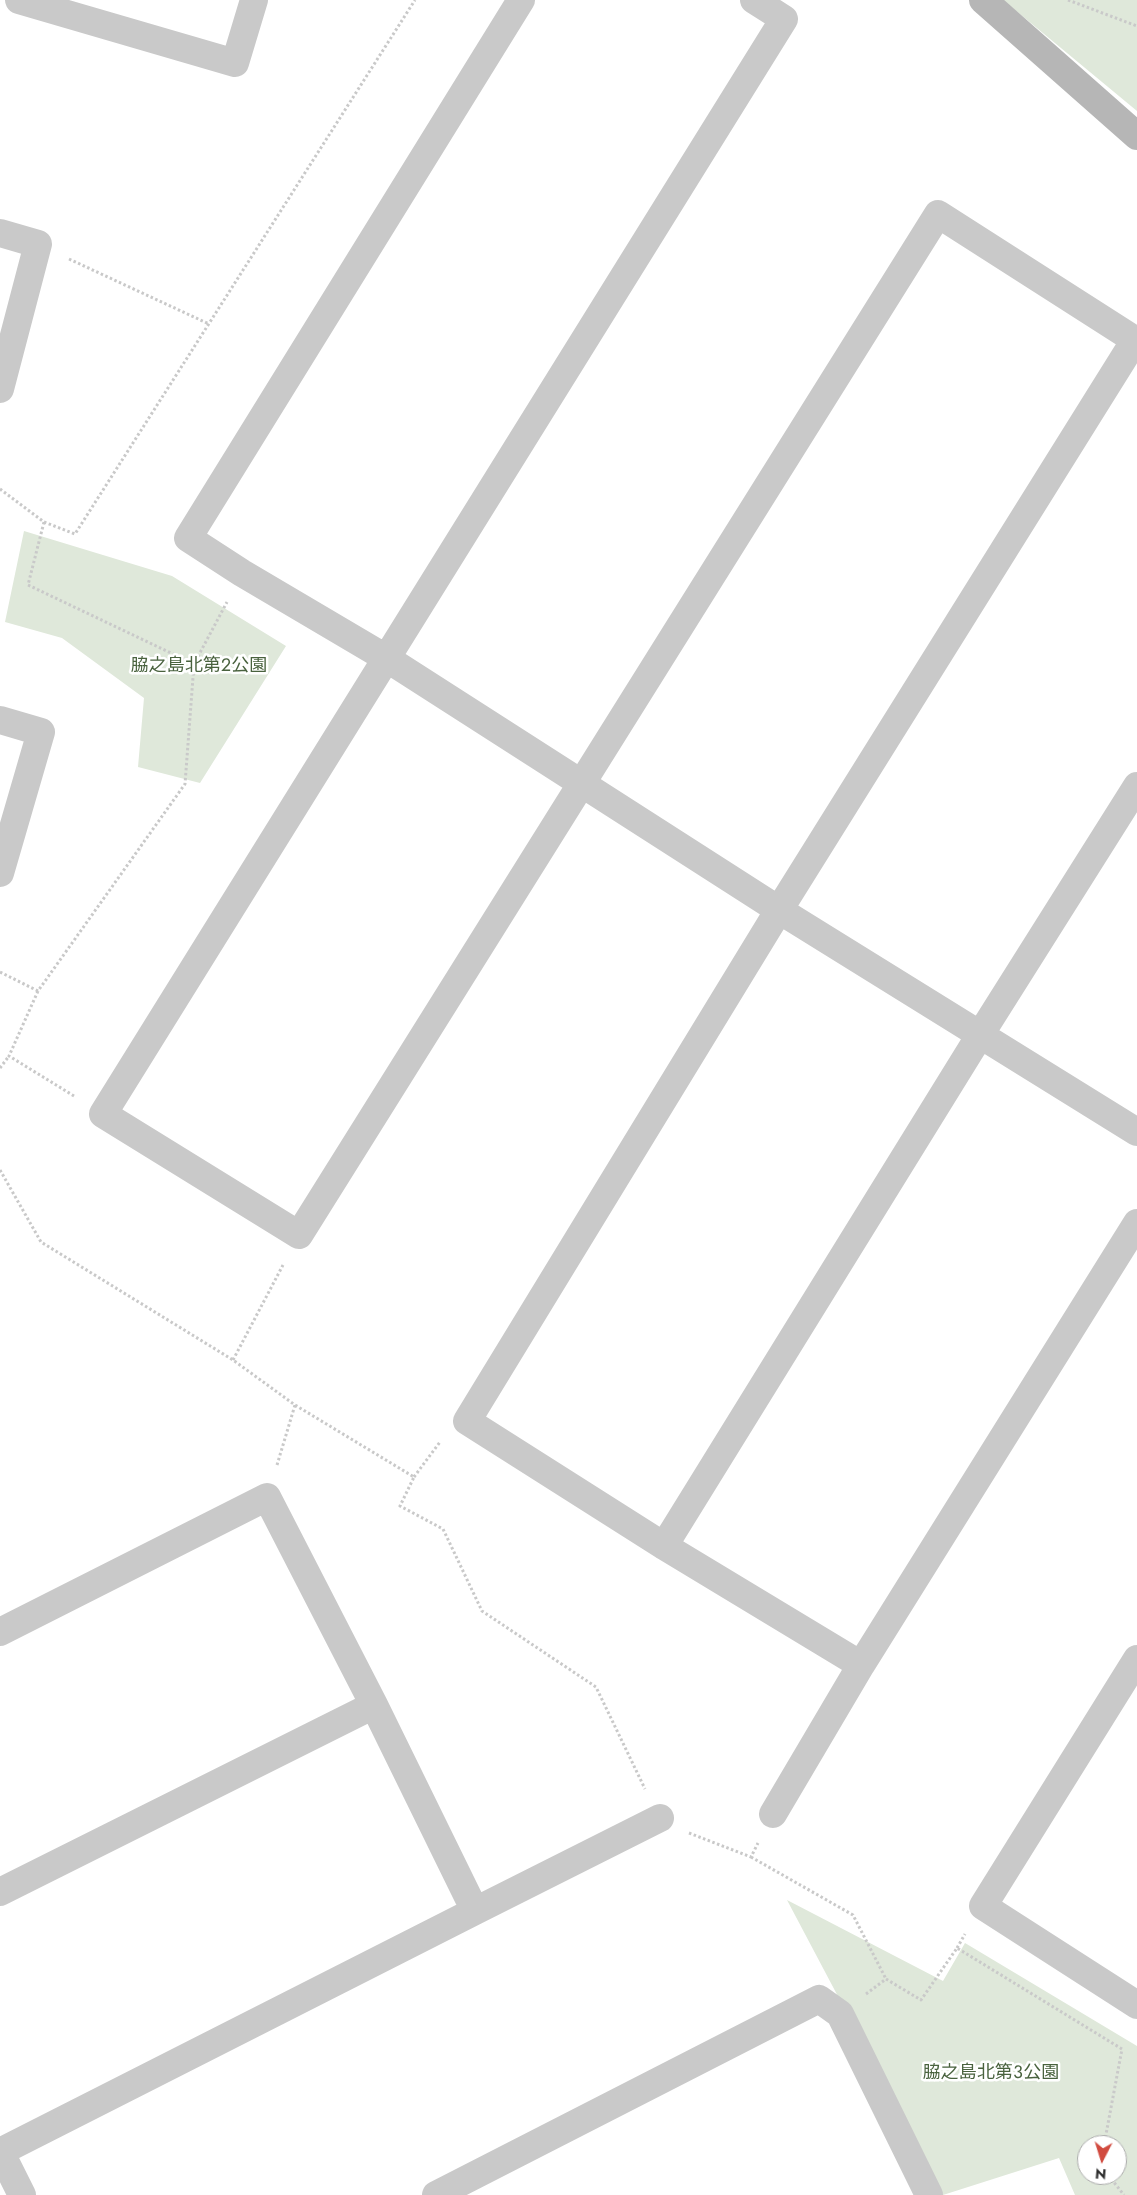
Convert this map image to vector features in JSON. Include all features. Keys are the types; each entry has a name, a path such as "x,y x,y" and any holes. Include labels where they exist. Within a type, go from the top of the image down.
{"street":[{"path":"19,0 235,62 254,0"},
{"path":"521,0 188,538 242,573 386,658 779,910 1137,1132"},
{"path":"754,0 784,19 103,1114 299,1235 938,214 1135,340 779,910 467,1421 664,1546 861,1665"},
{"path":"983,0 1137,136"},
{"path":"0,234 38,244 0,389"},
{"path":"0,720 41,732 0,873"},
{"path":"664,1546 980,1035 1137,786"},
{"path":"773,1814 861,1665 1137,1223"},
{"path":"0,1632 268,1497 374,1705 475,1911"},
{"path":"1137,1658 983,1906 1137,2004"},
{"path":"0,1892 374,1705"},
{"path":"22,2195 0,2152 660,1818"},
{"path":"436,2195 819,1999 840,2014 929,2195"}],"path":[{"path":"0,489 44,522 75,534 415,0"},
{"path":"1068,0 1137,26"},
{"path":"38,244 208,324"},
{"path":"44,522 28,585 194,664"},
{"path":"0,1068 9,1056 38,991 185,784 194,664 242,573"},
{"path":"0,972 38,991"},
{"path":"9,1056 103,1114"},
{"path":"0,1170 41,1242 232,1360 295,1405 414,1478"},
{"path":"232,1360 299,1235"},
{"path":"268,1497 295,1405"},
{"path":"467,1421 450,1427 414,1478 400,1506 443,1530 482,1611 596,1687 660,1818 690,1834 751,1857 853,1915 886,1978 921,2000 957,1948 1122,2049 1106,2135"},
{"path":"751,1857 773,1814"},
{"path":"840,2014 886,1978"},
{"path":"1116,2185 1124,2195"}],"green space":[{"path":"1003,0 1137,0 1137,111"},
{"name":"脇之島北第２公園","path":"24,531 172,576 286,646 200,783 138,767 144,698 62,638 5,622"},
{"name":"脇之島北第３公園","path":"787,1900 943,1981 965,1943 1137,2046 1137,2195 1075,2195 1059,2158 943,2195"}]}
